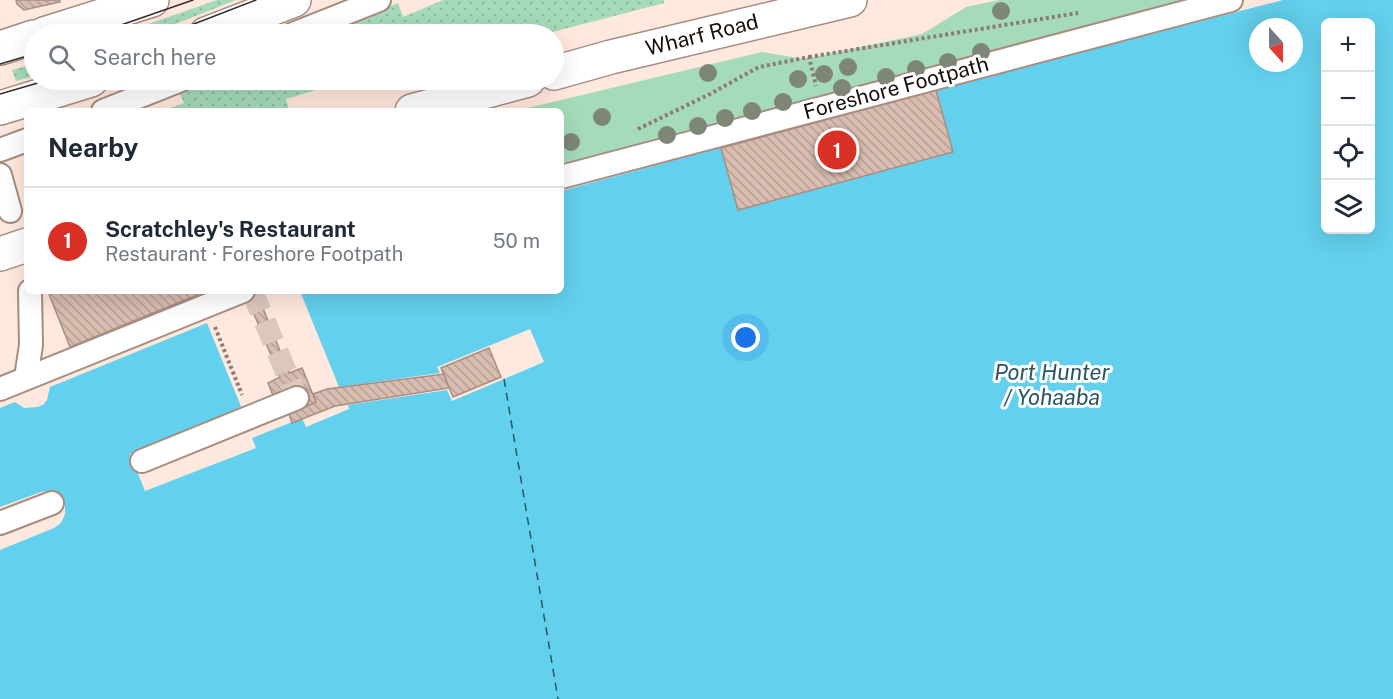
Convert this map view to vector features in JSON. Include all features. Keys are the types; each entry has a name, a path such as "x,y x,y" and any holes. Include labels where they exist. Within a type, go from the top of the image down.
{"main road":[{"path":"76,24 152,0"},
{"path":"232,24 294,0"},
{"name":"Wharf Road","path":"564,70 646,48 850,0"},
{"path":"0,48 24,40"},
{"path":"0,108 58,90"},
{"path":"423,108 491,90"},
{"path":"0,254 24,246"}],"street":[{"path":"318,24 379,0"},
{"name":"Foreshore Footpath","path":"564,176 1231,0"},
{"path":"111,108 156,90"},
{"path":"0,150 24,141"},
{"path":"0,175 10,211"},
{"path":"26,378 31,345 30,294"},
{"path":"0,389 236,294"},
{"path":"142,461 297,398"},
{"path":"0,523 52,502"}],"path":[{"path":"631,133 759,67 1089,11"},
{"path":"809,57 820,108"}],"green space":[{"path":"217,0 236,0 175,24 149,24"},
{"path":"443,0 664,0 664,3 564,29 564,24 346,24 398,3 403,17"},
{"path":"999,0 1207,0 564,169 564,108 528,108 762,52 804,59 922,34 966,7"},
{"path":"24,67 24,79 16,81 12,70"},
{"path":"316,90 286,99 288,108 170,108 184,103 179,91"}],"water":[{"name":"Port Hunter / Yohaaba","path":"1283,0 1393,0 1393,699 0,699 0,403 261,294 564,294 564,190 871,107"}],"pier":[{"path":"253,294 301,294 339,387 440,373 437,367 530,329 544,362 452,401 447,390 348,405 349,409 306,427 302,418 252,438 256,448 145,491 130,454 242,409 207,323 50,387 47,400 38,407 24,408 15,402 0,408 0,400 113,355"},
{"path":"48,491 62,499 65,506 65,514 61,523 0,550 0,507"}],"building":[{"path":"16,0 60,0 60,2 24,10"},
{"path":"936,90 953,152 738,210 721,148"},
{"path":"49,294 200,294 70,347"},
{"path":"240,294 257,294 289,373 302,368 316,402 282,417 268,383 280,377 247,297"},
{"path":"489,348 501,377 453,397 441,368"},
{"path":"444,374 449,388 335,406 292,423 289,414 316,402 313,394 327,389"}],"ferry route":[{"path":"504,379 558,699"}],"tunnel":[{"path":"253,294 297,398"}],"tram line":[{"path":"124,24 193,0"},
{"path":"194,24 256,0"},
{"path":"0,64 24,57"},
{"path":"0,94 24,87"}],"place":[{"name":"Scratchley's Restaurant","path":"837,150"}]}
